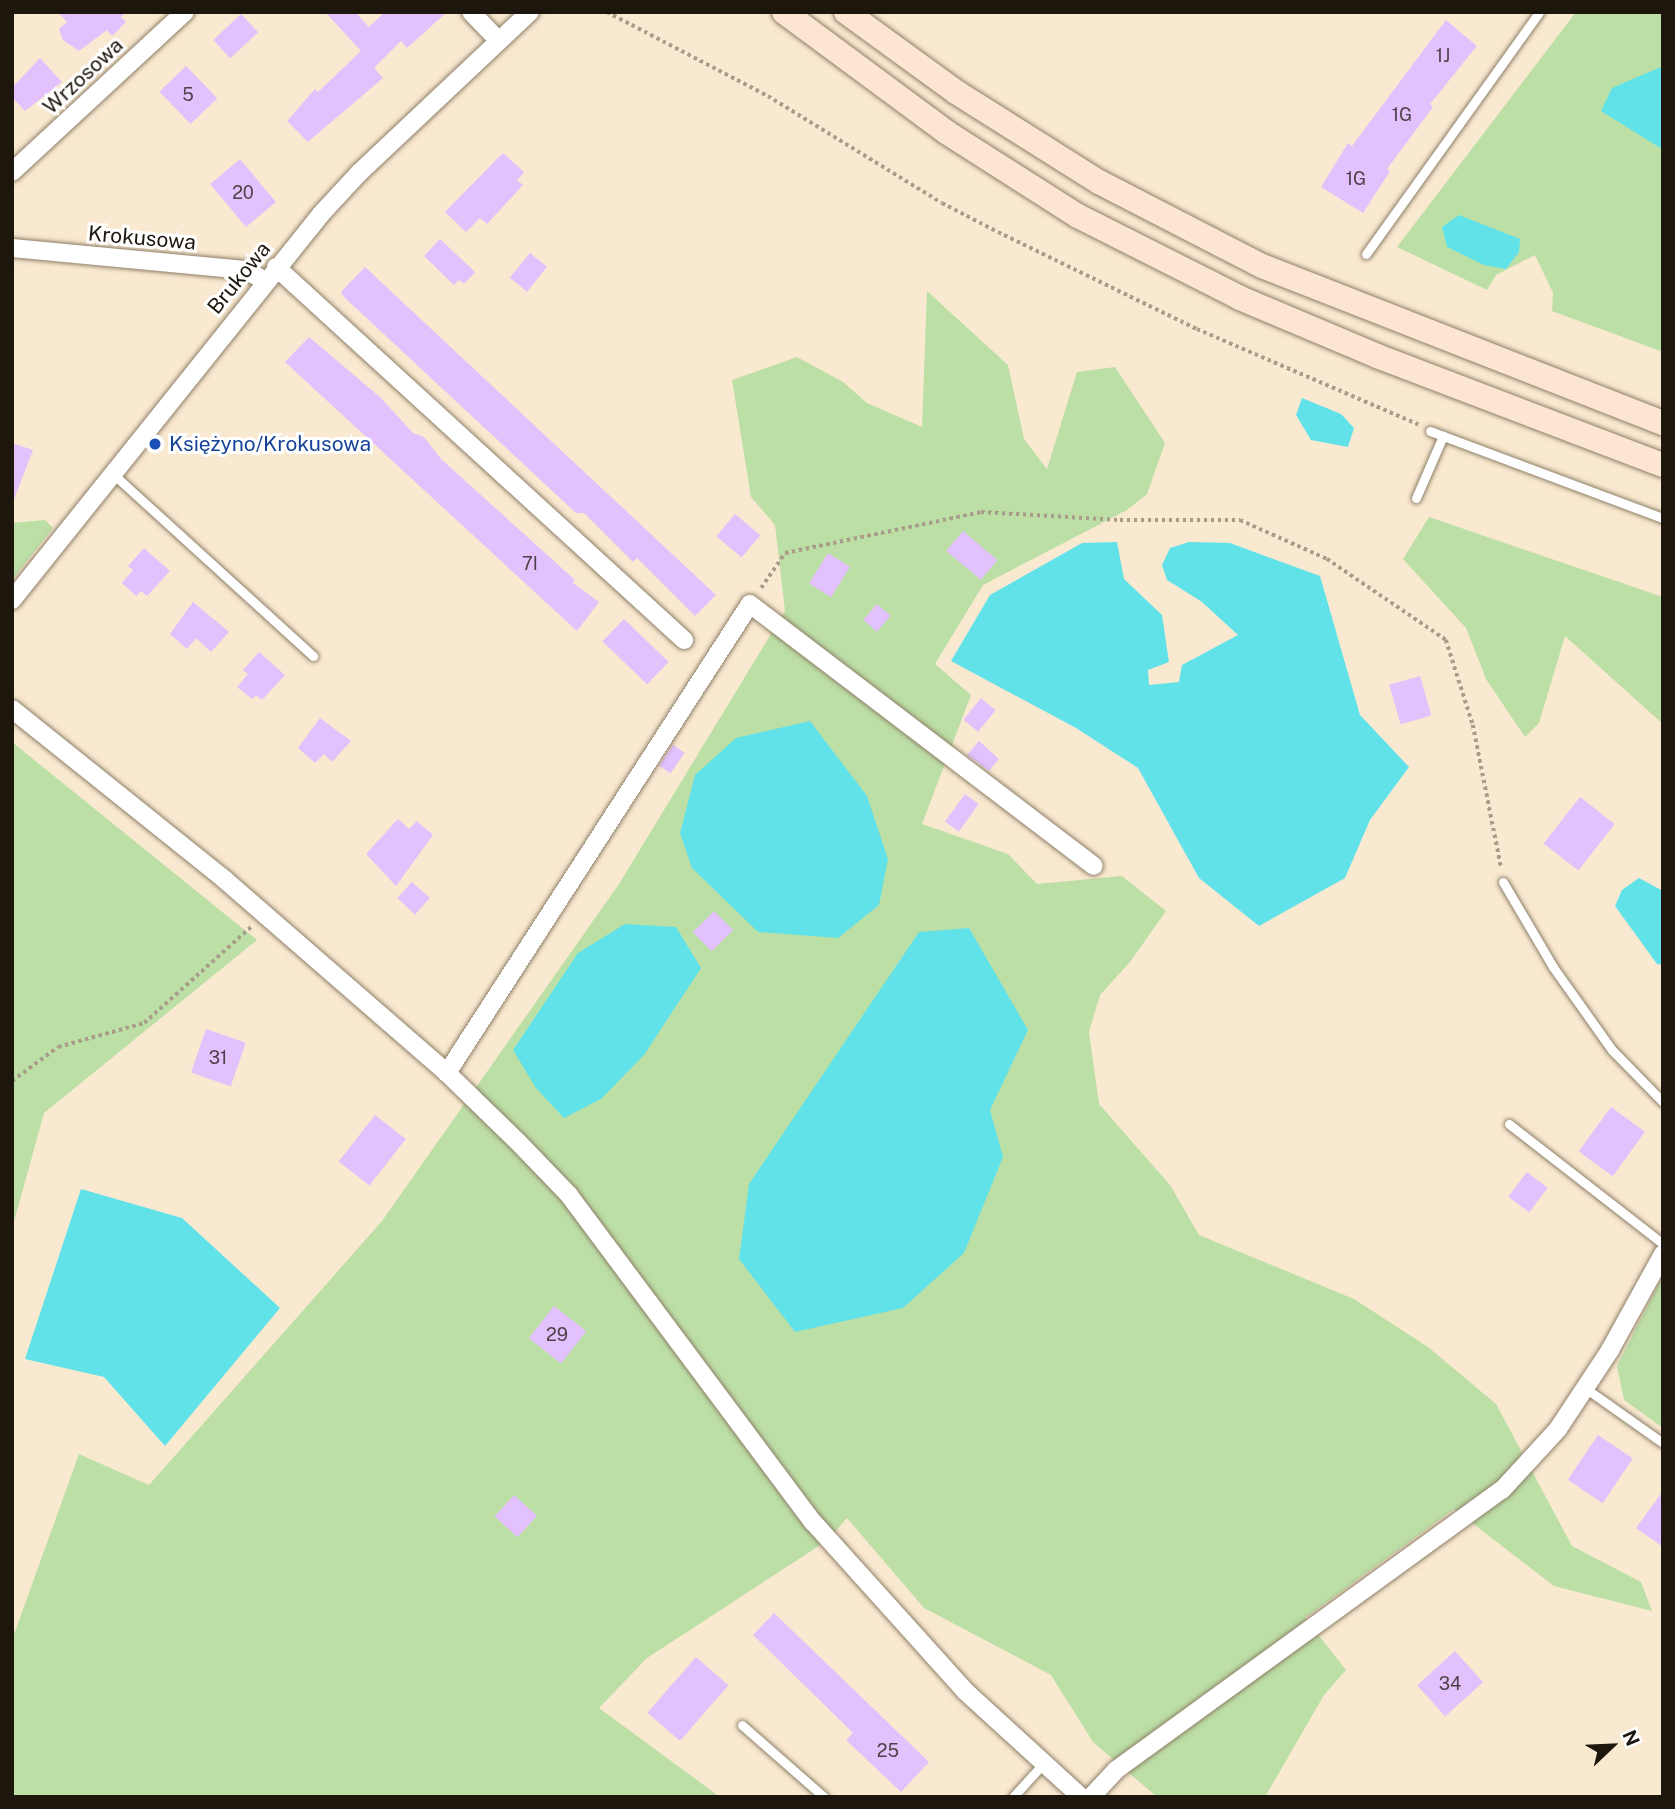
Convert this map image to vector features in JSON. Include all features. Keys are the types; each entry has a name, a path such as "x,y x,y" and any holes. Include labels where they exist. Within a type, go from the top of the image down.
{"main road":[{"path":"784,12 946,131 1078,216 1253,303 1663,464"},
{"path":"846,12 956,92 1100,182 1262,266 1663,423"}],"street":[{"name":"Wrzosowa","path":"12,172 185,12"},
{"path":"471,12 499,41"},
{"name":"Brukowa","path":"12,600 271,274 359,173 530,12"},
{"name":"Krokusowa","path":"12,248 271,274"},
{"path":"271,274 684,640"},
{"path":"447,1073 750,604 1094,866"},
{"path":"12,709 224,879 447,1073 569,1195 821,1531 956,1681 1042,1765 1081,1797"},
{"path":"1091,1797 1116,1770 1502,1490 1558,1429 1663,1254"}],"lane":[{"path":"1366,254 1539,12"},
{"path":"1430,431 1663,518"},
{"path":"1416,498 1443,436"},
{"path":"112,472 313,656"},
{"path":"1503,882 1553,967 1612,1050 1663,1102"},
{"path":"1509,1124 1663,1244"},
{"path":"1585,1388 1663,1443"},
{"path":"742,1725 824,1797"},
{"path":"1013,1797 1042,1765"}],"path":[{"path":"607,12 768,96 942,203 998,232 1197,329 1430,431"},
{"path":"750,604 785,553 913,523 981,512 1120,520 1240,520 1328,559 1447,640 1473,725 1503,882"},
{"path":"12,1081 58,1047 144,1023 253,925"}],"green space":[{"path":"1576,12 1663,12 1663,352 1552,311 1553,293 1535,255 1496,275 1487,290 1397,247"},
{"path":"927,291 1008,365 1024,439 1047,469 1077,372 1115,367 1165,443 1147,494 1127,510 983,585 935,664 971,695 922,824 1008,854 1037,884 1122,876 1166,911 1130,962 1100,995 1089,1032 1099,1104 1170,1185 1199,1235 1354,1299 1428,1347 1496,1404 1572,1546 1641,1582 1652,1611 1554,1586 1454,1509 1305,1618 1346,1670 1324,1695 1265,1797 1157,1797 1093,1742 1051,1675 924,1608 847,1518 828,1540 647,1658 599,1708 720,1797 12,1797 12,1640 79,1454 149,1485 382,1221 619,884 785,611 775,525 751,497 732,380 797,357 843,382 867,403 922,427"},
{"path":"1429,517 1663,597 1663,724 1565,636 1539,723 1525,737 1486,679 1466,628 1403,559"},
{"path":"45,520 53,528 12,580 12,523"},
{"path":"12,742 257,940 44,1113 12,1229"},
{"path":"1663,1275 1663,1428 1624,1400 1617,1366"}],"water":[{"path":"1663,66 1662,149 1601,111 1612,88"},
{"path":"1459,215 1520,239 1519,252 1506,269 1484,265 1447,247 1442,227"},
{"path":"1302,398 1341,414 1354,428 1348,447 1311,440 1296,415"},
{"path":"1117,542 1124,579 1162,615 1169,662 1148,670 1149,685 1179,682 1182,665 1238,635 1202,602 1167,580 1162,565 1170,548 1189,542 1230,543 1320,576 1360,715 1409,767 1370,820 1345,878 1259,926 1199,878 1138,768 1076,728 951,661 990,595 1082,543"},
{"path":"810,721 867,796 888,859 879,905 838,938 758,932 692,868 680,833 695,775 736,738"},
{"path":"1639,878 1663,891 1663,965 1657,964 1615,906 1622,890"},
{"path":"625,924 676,927 701,968 644,1055 601,1099 564,1118 536,1088 513,1050 578,953"},
{"path":"969,928 1028,1030 990,1110 1003,1157 964,1253 903,1308 795,1332 739,1259 749,1184 919,932"},
{"path":"81,1189 182,1218 280,1308 165,1446 104,1377 25,1359"}],"building":[{"path":"58,12 126,12 121,17 126,22 112,36 107,30 79,51 63,40 59,29 67,22"},
{"path":"325,12 355,12 369,27 385,12 447,12 407,48 401,41 374,68 383,78 308,142 287,121 315,89 318,92 361,51"},
{"path":"241,14 258,32 230,58 213,40"},
{"path":"1446,20 1477,46 1430,104 1433,107 1387,169 1390,171 1363,213 1321,187 1348,143 1352,146"},
{"path":"40,58 62,82 25,111 12,97 12,88"},
{"path":"186,66 217,98 191,124 159,92"},
{"path":"503,153 524,172 517,180 523,185 487,224 480,218 466,232 445,212"},
{"path":"240,159 276,202 246,227 210,184"},
{"path":"440,239 475,272 464,284 459,280 454,285 424,256"},
{"path":"530,253 547,267 527,292 510,278"},
{"path":"365,267 716,595 695,616 637,558 633,562 584,513 576,513 345,298 341,292"},
{"path":"309,337 380,397 413,433 424,437 441,459 575,580 573,583 599,602 577,631 285,362"},
{"path":"12,443 33,450 14,499 12,499"},
{"path":"735,514 760,535 742,557 716,536"},
{"path":"963,531 997,560 981,580 946,551"},
{"path":"144,548 170,571 147,596 141,591 136,596 122,583 133,570 128,566"},
{"path":"828,553 850,567 831,597 809,584"},
{"path":"193,602 229,632 211,652 196,638 187,649 170,634"},
{"path":"877,604 891,616 877,632 863,620"},
{"path":"624,619 669,662 647,684 602,641"},
{"path":"259,652 285,675 262,700 256,695 252,699 237,687 248,674 243,670"},
{"path":"1420,676 1431,715 1401,724 1389,685"},
{"path":"981,698 996,710 978,732 963,720"},
{"path":"320,718 351,741 332,762 324,754 315,763 298,748"},
{"path":"979,741 999,759 989,771 967,755"},
{"path":"673,745 685,753 671,774 659,766"},
{"path":"965,794 979,804 959,831 945,822"},
{"path":"1580,797 1615,824 1578,871 1544,843"},
{"path":"398,819 409,829 417,821 433,835 396,886 366,854"},
{"path":"412,882 430,898 415,914 397,898"},
{"path":"714,911 733,930 712,951 693,932"},
{"path":"206,1029 246,1043 231,1086 191,1072"},
{"path":"1611,1107 1645,1132 1613,1176 1579,1151"},
{"path":"375,1115 406,1139 369,1186 339,1161"},
{"path":"1527,1172 1548,1188 1529,1212 1508,1197"},
{"path":"554,1306 586,1331 561,1364 529,1338"},
{"path":"1598,1435 1633,1458 1603,1503 1568,1480"},
{"path":"1663,1491 1663,1547 1636,1528"},
{"path":"514,1495 537,1516 518,1537 495,1517"},
{"path":"774,1613 929,1762 901,1792 846,1740 853,1733 753,1635"},
{"path":"1455,1651 1483,1682 1445,1716 1417,1685"},
{"path":"696,1657 728,1685 680,1741 647,1713"}],"place":[{"name":"Księżyno/Krokusowa","path":"155,444"}]}
